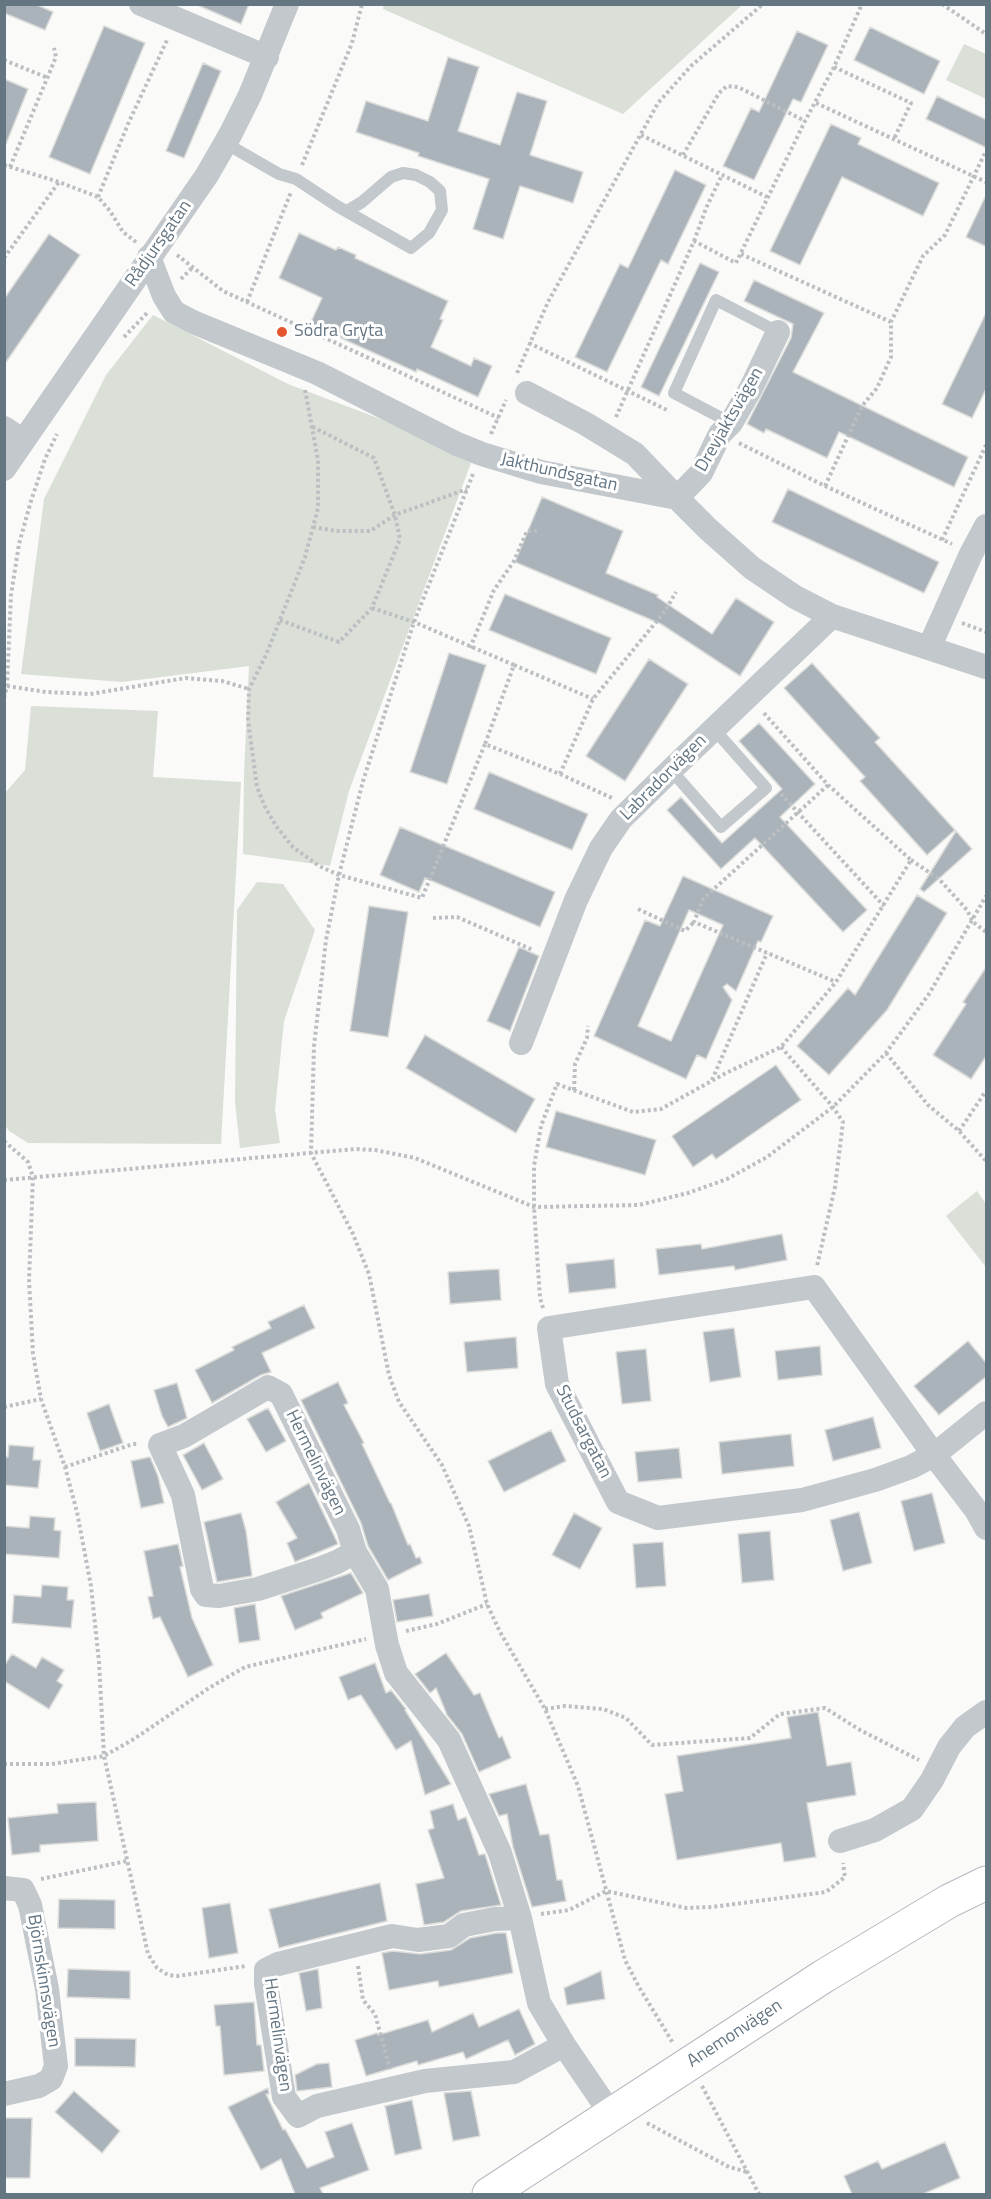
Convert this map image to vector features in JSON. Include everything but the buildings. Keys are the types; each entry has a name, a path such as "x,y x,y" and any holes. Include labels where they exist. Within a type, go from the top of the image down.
{"street":[{"path":"141,4 267,57"},
{"name":"Rådjursgatan","path":"4,469 14,435 149,257 207,175 267,57 287,4"},
{"name":"Jakthundsgatan","path":"149,257 164,296 174,312 301,366 457,444 541,472 677,498"},
{"name":"Drevjaktsvägen","path":"677,498 701,473 725,428 751,388 778,332"},
{"path":"527,393 635,454 708,529 752,568 795,597 832,616 987,667"},
{"path":"930,648 971,554 987,526"},
{"name":"Labradorvägen","path":"520,1043 576,900 601,849 632,807 832,616"},
{"path":"549,1328 814,1287 987,1528"},
{"name":"Studsargatan","path":"549,1328 557,1384 618,1502 658,1518 802,1500 875,1480 911,1467 934,1455 987,1413"},
{"name":"Hermelinvägen","path":"160,1445 184,1436 268,1387 281,1394 348,1529 355,1552 377,1588 385,1635 396,1673 449,1740 500,1853 520,1918 539,2003 564,2044 624,2116"},
{"path":"160,1445 183,1495 202,1589 206,1595 219,1596 258,1589 319,1569 355,1552"},
{"path":"840,1841 875,1830 912,1809 949,1747 965,1727 987,1712"},
{"name":"Anemonvägen","path":"489,2194 624,2116 834,1970 949,1901 987,1882"},
{"name":"Björnskinnsvägen","path":"4,2094 39,2086 51,2079 56,2066 47,1989 30,1905 14,1889"},
{"name":"Hermelinvägen","path":"520,1918 495,1919 464,1925 449,1935 417,1940 392,1936 278,1964 266,1970 266,1984 284,2097 298,2116 317,2106 425,2081 514,2072 564,2044"}],"lane":[{"path":"225,143 279,174 296,179 347,211 411,248 429,233 442,210 440,191 430,182 416,175 403,173 391,177 362,202 347,211"},
{"path":"725,428 674,393 716,300 778,332"},
{"path":"671,770 721,827 766,788 714,729"}],"path":[{"path":"247,302 352,43 362,4"},
{"path":"669,411 529,344 548,302 658,103 691,66 763,4"},
{"path":"694,241 736,263 834,67 862,4"},
{"path":"942,4 987,34"},
{"path":"4,165 98,197 128,124 178,18"},
{"path":"10,167 56,57 54,48"},
{"path":"4,60 48,78"},
{"path":"834,67 911,103 894,139"},
{"path":"682,155 719,93 727,86 738,87 805,121"},
{"path":"816,103 987,182"},
{"path":"641,135 767,197"},
{"path":"825,486 862,406 877,388 891,357 891,322 923,256 945,235 987,151"},
{"path":"608,437 722,175"},
{"path":"4,258 59,182"},
{"path":"741,254 891,322"},
{"path":"118,345 193,267 218,287 247,302 499,418 467,489 414,622 363,781 339,875 326,940 314,1046 311,1153 353,1234 369,1274 389,1375 399,1402 442,1465 469,1526 487,1604 500,1632 545,1709 578,1786 625,1960 679,2052"},
{"path":"301,366 310,426 318,460 318,508 305,557 266,655 249,689 248,720 257,787 276,826 293,847 319,866 339,875 422,898 514,665"},
{"path":"280,620 339,642 372,608 400,539 395,515 374,458 310,426"},
{"path":"725,428 825,486 971,554"},
{"path":"4,698 7,686 11,595 19,544 30,501 45,459 58,432"},
{"path":"942,540 987,445"},
{"path":"313,527 337,531 370,531 395,515 467,489"},
{"path":"470,648 494,590 514,561 527,531 537,531"},
{"path":"560,774 593,699 665,611 676,592"},
{"path":"372,608 414,622 593,699"},
{"path":"7,686 46,692 90,693 186,678 222,681 249,689"},
{"path":"749,696 828,785 911,860 939,879 967,910 973,922 987,932"},
{"path":"484,744 560,774 632,807"},
{"path":"638,909 685,931 694,922 703,899 828,785"},
{"path":"766,788 776,789 884,906"},
{"path":"549,1328 540,1298 534,1207 534,1166 541,1126 557,1084 633,1112 661,1109 781,1047 837,982 911,860"},
{"path":"4,1180 355,1149 395,1153 430,1163 534,1207 639,1204 688,1193 727,1179 767,1157 833,1107 886,1053 929,994 987,896"},
{"path":"433,918 457,917 553,958"},
{"path":"694,922 837,982"},
{"path":"712,1081 767,953"},
{"path":"574,1090 575,1064 587,1038 588,1026"},
{"path":"781,1047 833,1107 843,1122 836,1187 814,1287"},
{"path":"886,1053 928,1105 959,1131 987,1161"},
{"path":"959,1131 987,1091"},
{"path":"4,1140 28,1162 33,1177 29,1280 33,1354 41,1399 77,1512 91,1586 99,1662 104,1755 148,1954 162,1972 178,1976 252,1965 266,1970"},
{"path":"4,1407 41,1399"},
{"path":"64,1467 132,1444 160,1445"},
{"path":"4,1764 52,1764 104,1755 134,1739 208,1688 245,1667 437,1624 487,1604"},
{"path":"545,1709 565,1706 603,1709 626,1718 652,1745 750,1738 780,1714 825,1708 860,1730 937,1769"},
{"path":"520,1918 569,1910 606,1891 686,1908 712,1907 826,1892 845,1877 840,1841"},
{"path":"14,1889 33,1880 127,1861"},
{"path":"356,1945 363,2000 375,2014 395,2088"},
{"path":"697,2079 759,2194"},
{"path":"624,2116 729,2166 747,2172"}],"shaded area":[{"path":"384,4 742,5 623,114 383,9"},
{"path":"964,44 986,54 986,99 946,80"},
{"path":"153,315 288,384 391,423 471,463 349,791 330,866 243,854 249,666 122,682 21,674 44,499 106,375"},
{"path":"31,706 158,711 153,777 241,782 221,1144 28,1143 9,1131 5,1125 5,793 25,770"},
{"path":"257,882 283,884 315,930 284,1021 275,1110 280,1143 240,1148 235,1102 237,910"},
{"path":"977,1191 986,1204 985,1266 946,1216"}],"place":[{"name":"Södra Gryta","path":"282,332"}]}
